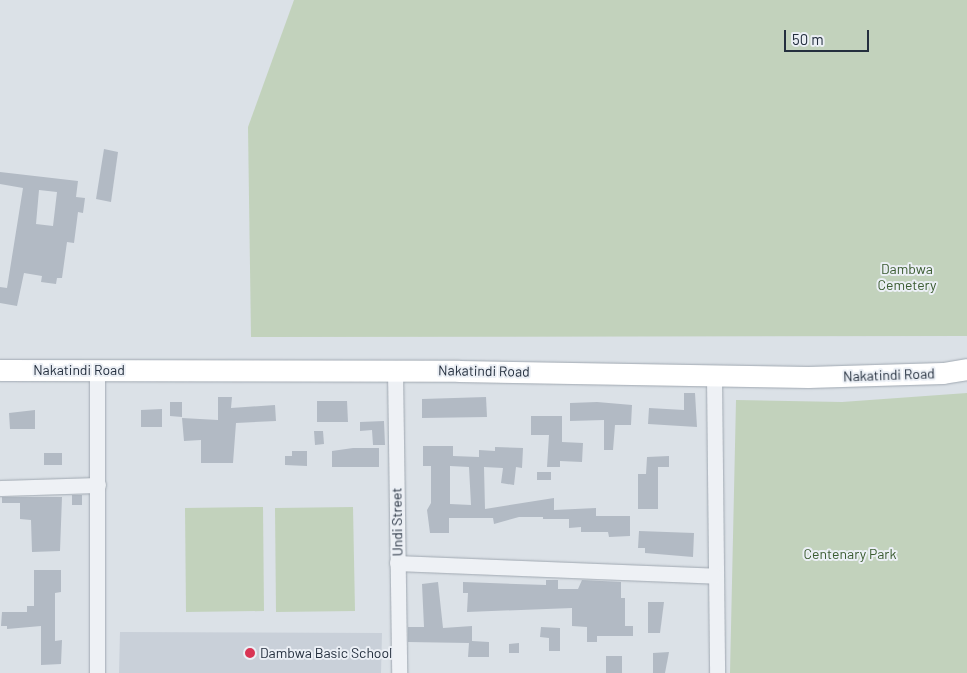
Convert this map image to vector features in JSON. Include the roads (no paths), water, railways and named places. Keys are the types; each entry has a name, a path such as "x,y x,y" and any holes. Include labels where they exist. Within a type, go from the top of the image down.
{"highway":[{"name":"Nakatindi Road","path":"0,370 394,370 808,377 943,373 967,369"}],"street":[{"path":"97,370 97,673"},
{"name":"Undi Street","path":"394,370 399,673"},
{"path":"714,376 716,673"},
{"path":"0,488 98,485"},
{"path":"397,563 715,576"}],"place":[{"name":"Dambwa Basic School","path":"250,653"}],"park label":[{"name":"Dambwa Cemetery","path":"907,278"},
{"name":"Centenary Park","path":"850,554"}]}
